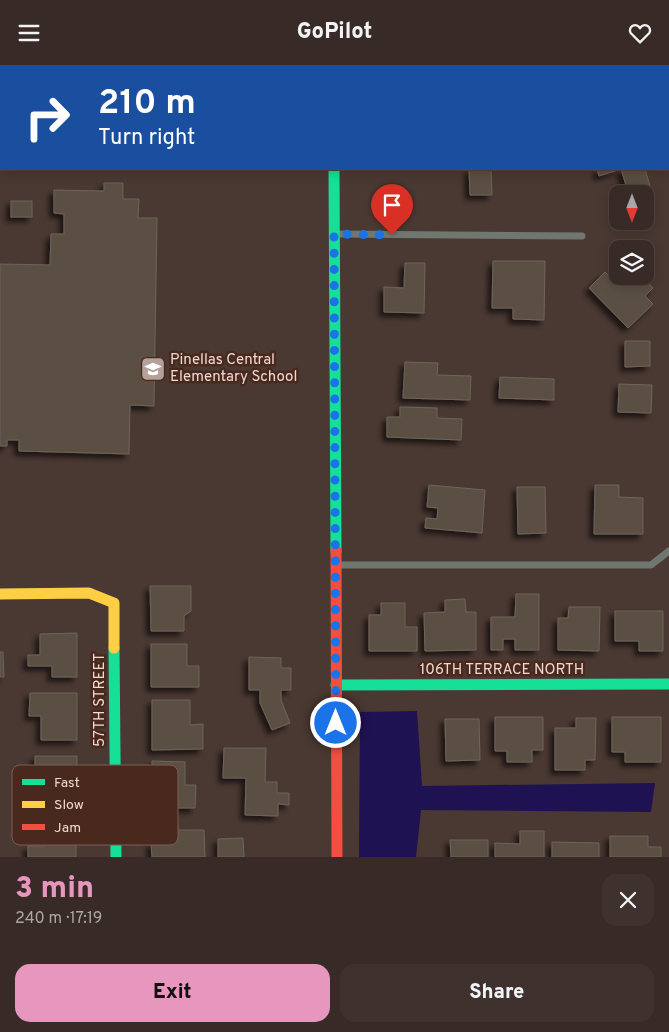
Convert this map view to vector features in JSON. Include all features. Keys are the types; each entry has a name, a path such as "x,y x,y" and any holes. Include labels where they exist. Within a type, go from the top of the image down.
{"street":[{"path":"334,170 337,857"},
{"name":"57TH STREET","path":"0,593 89,593 114,603 115,765"},
{"name":"106TH TERRACE NORTH","path":"336,685 669,684"}],"lane":[{"path":"334,234 582,236"},
{"path":"335,565 651,565 669,551"}],"shaded area":[{"path":"417,711 422,786 655,783 651,812 421,810 416,857 359,857 360,712"}],"building":[{"path":"469,170 491,170 492,195 470,195"},
{"path":"597,170 618,170 599,176"},
{"path":"621,170 645,170 650,185 626,185"},
{"path":"104,183 123,183 123,199 139,199 138,218 157,218 154,406 130,405 129,454 19,451 19,440 7,440 7,446 0,446 0,264 50,265 51,234 64,234 64,214 54,213 54,190 104,191"},
{"path":"11,201 32,201 32,217 11,217"},
{"path":"493,261 545,261 544,320 513,319 513,308 492,308"},
{"path":"405,263 425,263 424,313 384,312 384,287 404,288"},
{"path":"605,272 609,276 609,285 650,285 653,288 645,296 653,304 628,328 589,288"},
{"path":"625,341 650,341 650,366 625,367"},
{"path":"405,362 438,363 437,375 471,376 470,400 403,398"},
{"path":"500,377 554,379 554,400 499,398"},
{"path":"619,384 652,385 651,413 618,412"},
{"path":"400,407 437,408 437,418 462,419 461,440 387,437 387,417 400,417"},
{"path":"429,485 485,490 482,533 425,528 426,518 437,519 438,508 427,507"},
{"path":"595,485 619,485 619,497 643,498 643,534 594,534"},
{"path":"517,487 545,487 546,533 518,534"},
{"path":"150,586 191,586 191,611 184,616 184,631 151,631"},
{"path":"516,594 539,594 539,650 515,650 515,639 503,639 503,650 491,650 491,617 515,617"},
{"path":"465,599 466,612 476,612 476,650 425,651 424,613 445,612 445,600"},
{"path":"381,603 405,603 405,627 417,627 417,651 369,651 369,615 381,615"},
{"path":"569,607 600,607 599,651 558,650 558,618 568,618"},
{"path":"615,611 663,611 663,651 639,651 639,641 615,641"},
{"path":"77,633 77,677 52,677 52,666 28,666 28,655 40,655 40,634"},
{"path":"151,644 187,644 187,666 199,666 199,687 151,687"},
{"path":"0,652 3,652 4,677 0,677"},
{"path":"249,657 281,658 281,668 291,668 291,690 281,690 281,700 290,723 272,730 260,703 260,690 249,690"},
{"path":"30,693 77,693 77,740 41,740 41,716 29,716"},
{"path":"152,700 190,700 190,725 203,724 203,749 152,750"},
{"path":"495,717 543,717 543,750 532,750 532,762 507,762 507,751 495,751"},
{"path":"612,717 661,717 661,762 625,762 625,752 612,752"},
{"path":"576,718 596,718 595,760 585,760 585,770 555,770 555,728 576,728"},
{"path":"445,719 479,719 480,760 446,761"},
{"path":"224,748 266,748 265,782 277,782 277,793 289,793 289,805 278,804 278,816 245,815 246,778 223,778"},
{"path":"35,756 77,756 77,765 35,765"},
{"path":"152,761 185,762 185,785 196,785 195,808 178,808 178,765 152,765"},
{"path":"178,830 204,830 205,857 152,857 151,845 178,845"},
{"path":"520,831 544,831 544,857 495,857 495,843 520,844"},
{"path":"610,836 648,836 648,847 661,847 661,857 610,857"},
{"path":"243,838 244,857 218,857 218,839"},
{"path":"450,840 488,840 488,857 451,857"},
{"path":"552,842 599,843 599,857 552,857"},
{"path":"76,845 76,857 28,857 28,846"}],"traffic: fast":[{"path":"334,170 336,551"},
{"path":"114,648 115,765"},
{"path":"336,685 669,684"},
{"path":"116,845 116,857"}],"traffic: slow":[{"path":"0,594 89,593 114,603 114,648"}],"traffic: jam":[{"path":"336,551 337,857"}],"place":[{"name":"Pinellas Central Elementary School","path":"153,369"}],"route":[{"path":"336,723 334,234 392,235"}]}
